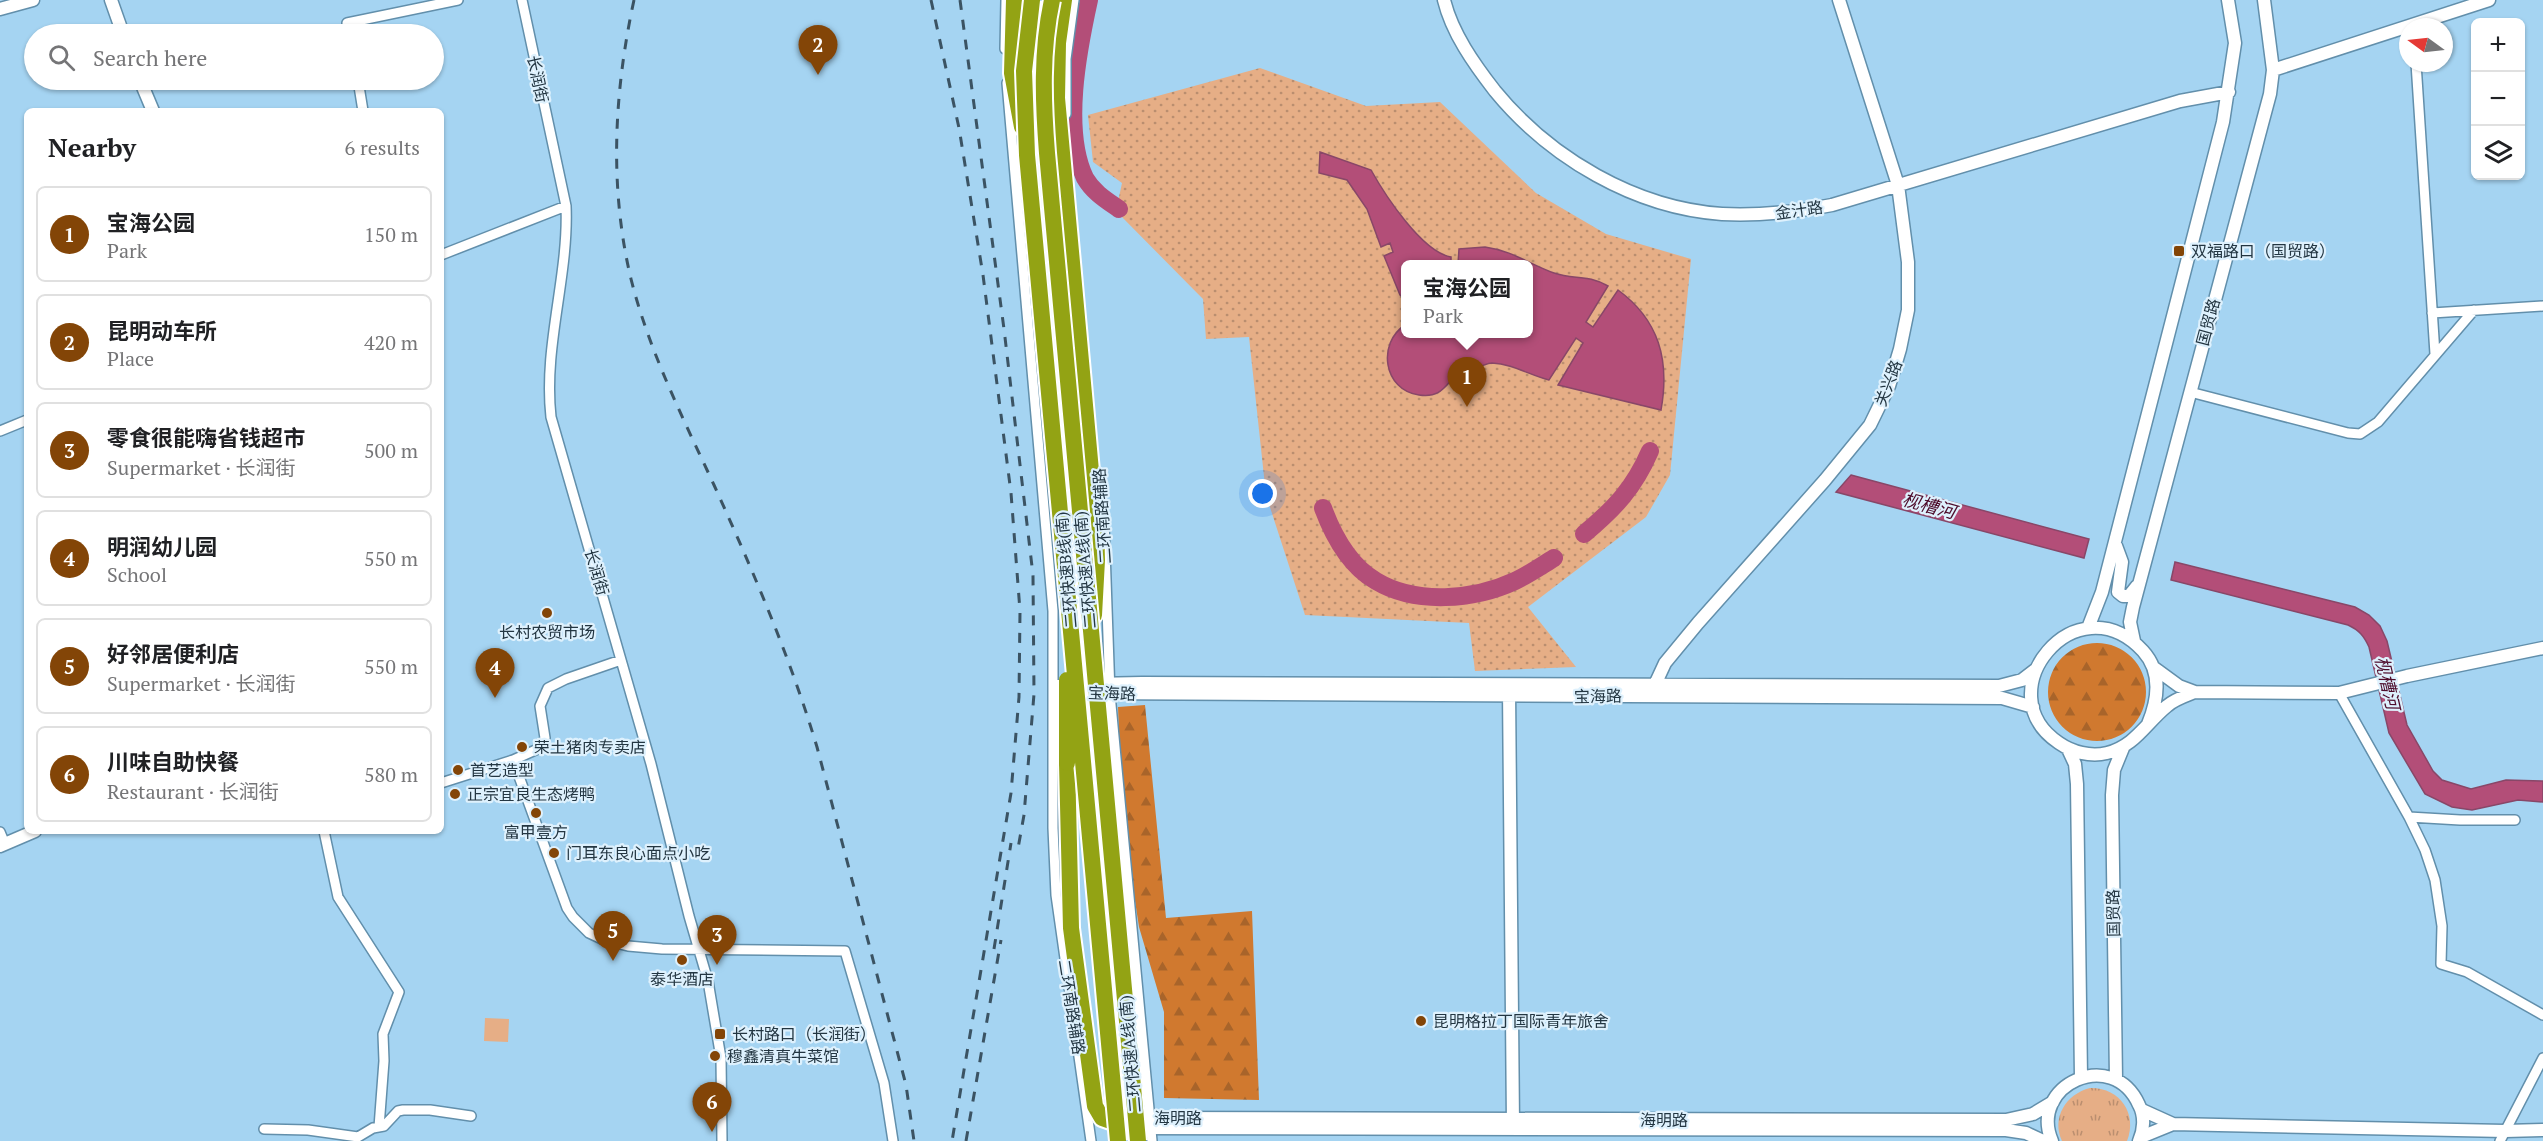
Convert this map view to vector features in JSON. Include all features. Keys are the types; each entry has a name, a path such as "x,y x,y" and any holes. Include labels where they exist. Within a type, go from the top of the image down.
{"highway":[{"path":"1014,0 1012,73 1033,190"},
{"name":"二环快速B线(南)","path":"1032,0 1025,48 1024,124 1118,1135"},
{"name":"二环快速A线(南)","path":"1052,0 1045,50 1044,96 1047,153 1138,1141"},
{"path":"1064,0 1056,80 1096,526 1097,560 1092,651 1098,688"},
{"path":"1044,96 1048,135 1068,216"},
{"path":"1065,562 1069,909 1094,1102 1098,1113 1118,1135"}],"street":[{"path":"0,9 33,0"},
{"path":"111,0 119,24"},
{"path":"347,24 458,0"},
{"name":"长润街","path":"522,0 566,206 567,232 550,375 551,417 651,764 688,916 710,990 721,1058 722,1141"},
{"name":"二环南路辅路","path":"1006,0 1005,55 1009,115 1051,580 1054,692 1053,828 1056,895 1091,1141"},
{"name":"二环南路辅路","path":"1074,0 1066,59 1066,116 1104,530 1098,688 1150,1129"},
{"name":"金汁路","path":"1444,0 1462,42 1478,69 1525,122 1572,161 1601,179 1633,193 1675,206 1721,214 1792,212 1832,205 2180,101 2229,92"},
{"name":"关兴路","path":"1652,690 1665,663 1870,425 1889,386 1900,349 1908,310 1908,261 1898,185 1839,0"},
{"path":"2088,628 2102,592 2115,543 2229,92 2235,43 2228,0"},
{"name":"国贸路","path":"2134,642 2130,622 2139,584 2270,94 2272,70 2264,0"},
{"path":"2437,18 2489,0"},
{"path":"2272,70 2399,31"},
{"path":"2417,72 2435,354"},
{"path":"144,90 152,108"},
{"path":"360,90 363,108"},
{"path":"444,254 566,206"},
{"path":"2432,313 2543,306"},
{"path":"2190,392 2348,433 2360,434 2378,422 2474,310"},
{"path":"0,431 24,421"},
{"path":"2115,543 2122,562 2117,585 2118,592 2122,596 2129,596 2139,584"},
{"path":"2148,724 2155,708 2157,690 2152,666 2134,642 2120,633 2104,628 2088,628 2071,632 2055,641 2043,654 2035,670 2031,692 2033,706 2040,724 2052,738 2068,748 2086,754 2105,754 2123,748 2137,738 2167,705 2195,692"},
{"path":"2152,666 2179,686 2195,692 2339,693 2407,676 2543,648"},
{"path":"444,782 513,760 540,748 544,744 540,706 548,688 554,683 621,660"},
{"name":"宝海路","path":"1098,688 1509,691 1999,686 2022,680 2035,670"},
{"path":"1054,692 1098,688"},
{"name":"宝海路","path":"1652,690 2002,698 2033,706"},
{"path":"1509,691 1513,1124"},
{"path":"2339,693 2409,817 2425,850 2435,880 2442,926 2441,964 2467,972 2543,1015"},
{"name":"国贸路","path":"2068,748 2075,764 2077,784 2081,1077"},
{"name":"国贸路","path":"2116,1079 2112,795 2114,770 2123,748"},
{"path":"513,760 567,908 580,926 600,939 628,946 845,951 884,1083 893,1141"},
{"path":"2409,817 2515,820"},
{"path":"2,841 25,834"},
{"path":"325,834 338,897 399,993 383,1034 384,1061 379,1127"},
{"path":"2503,1136 2543,1058"},
{"path":"2081,1077 2104,1076 2116,1079 2127,1087 2136,1097 2142,1110 2144,1123 2140,1139"},
{"name":"海明路","path":"1513,1124 2006,1120 2033,1114 2053,1102 2067,1084 2081,1077"},
{"path":"2052,1141 2047,1124 2053,1102"},
{"path":"264,1129 308,1130 358,1137 384,1126 398,1111 403,1110 430,1110 471,1116"},
{"path":"2142,1110 2173,1124 2503,1136 2543,1130"},
{"name":"海明路","path":"1118,1135 1133,1119 1150,1129 1207,1123 2007,1130 2026,1133 2043,1141"},
{"path":"1089,1123 1118,1135"},
{"path":"2140,1139 2173,1124"}],"green space":[{"path":"1260,68 1366,106 1440,102 1536,193 1606,234 1691,259 1670,475 1646,517 1528,607 1576,667 1475,671 1469,623 1305,615 1266,495 1249,337 1206,339 1203,299 1116,211 1122,183 1093,162 1088,115"},
{"path":"2097,643 2116,647 2132,657 2142,673 2146,692 2142,711 2132,727 2116,737 2097,741 2078,737 2062,727 2052,711 2048,692 2052,673 2062,657 2078,647"},
{"path":"1145,705 1166,918 1252,911 1259,1100 1164,1098 1164,1012 1139,927 1122,816 1118,707"},
{"path":"485,1018 509,1019 508,1042 484,1041"},
{"path":"2090,1088 2110,1092 2124,1104 2130,1121 2127,1141 2062,1141 2058,1124 2063,1108 2074,1096"}],"water":[{"path":"1320,152 1371,170 1405,221 1428,245 1451,257 1451,260 1401,260 1401,296 1384,256 1393,252 1390,243 1381,247 1367,209 1347,180 1319,173"},
{"path":"1485,247 1524,260 1458,260 1459,249"},
{"path":"1533,264 1554,273 1594,280 1608,286 1586,322 1593,327 1618,290 1643,314 1652,328 1658,342 1664,374 1661,410 1558,385 1583,343 1576,338 1549,380 1507,365 1488,363 1465,369 1435,394 1419,395 1407,391 1391,375 1388,354 1390,343 1401,329 1401,338 1533,338"},
{"name":"枧槽河","path":"1851,475 2089,539 2084,558 1836,492"},
{"name":"枧槽河","path":"2175,562 2355,607 2369,615 2380,626 2387,641 2407,725 2433,771 2442,780 2471,789 2506,780 2543,781 2543,802 2518,800 2472,810 2452,807 2425,794 2389,733 2369,647 2358,631 2348,625 2171,580"}],"waterway":[{"path":"1089,0 1080,42 1074,90 1074,137 1078,159 1088,183 1119,209"},
{"path":"1584,534 1623,497 1650,451"},
{"path":"1323,508 1337,539 1358,567 1376,581 1409,594 1445,597 1482,592 1515,581 1554,558"}],"railway":[{"path":"634,0 622,69 617,140 619,210 631,279 657,358 757,582 806,713 906,1085 914,1141"},
{"path":"931,0 959,128 983,275 1011,493 1020,611 1019,697 1011,793 952,1141"},
{"path":"960,0 1004,329 1033,575 1034,694 1024,815 1017,854"},
{"path":"994,949 1011,843"},
{"path":"966,1141 1001,940"}],"place":[{"name":"昆明动车所","path":"818,75"},
{"name":"双福路口（国贸路）","path":"2179,251"},
{"name":"宝海公园","path":"1467,407"},
{"name":"长村农贸市场","path":"547,613"},
{"name":"明润幼儿园","path":"495,698"},
{"name":"荣土猪肉专卖店","path":"522,747"},
{"name":"首艺造型","path":"458,770"},
{"name":"正宗宜良生态烤鸭","path":"455,794"},
{"name":"富甲壹方","path":"536,813"},
{"name":"门耳东良心面点小吃","path":"554,853"},
{"name":"泰华酒店","path":"682,960"},
{"name":"好邻居便利店","path":"613,961"},
{"name":"零食很能嗨省钱超市","path":"717,965"},
{"name":"昆明格拉丁国际青年旅舍","path":"1421,1021"},
{"name":"长村路口（长润街）","path":"720,1034"},
{"name":"穆鑫清真牛菜馆","path":"715,1056"},
{"name":"川味自助快餐","path":"712,1132"}]}
